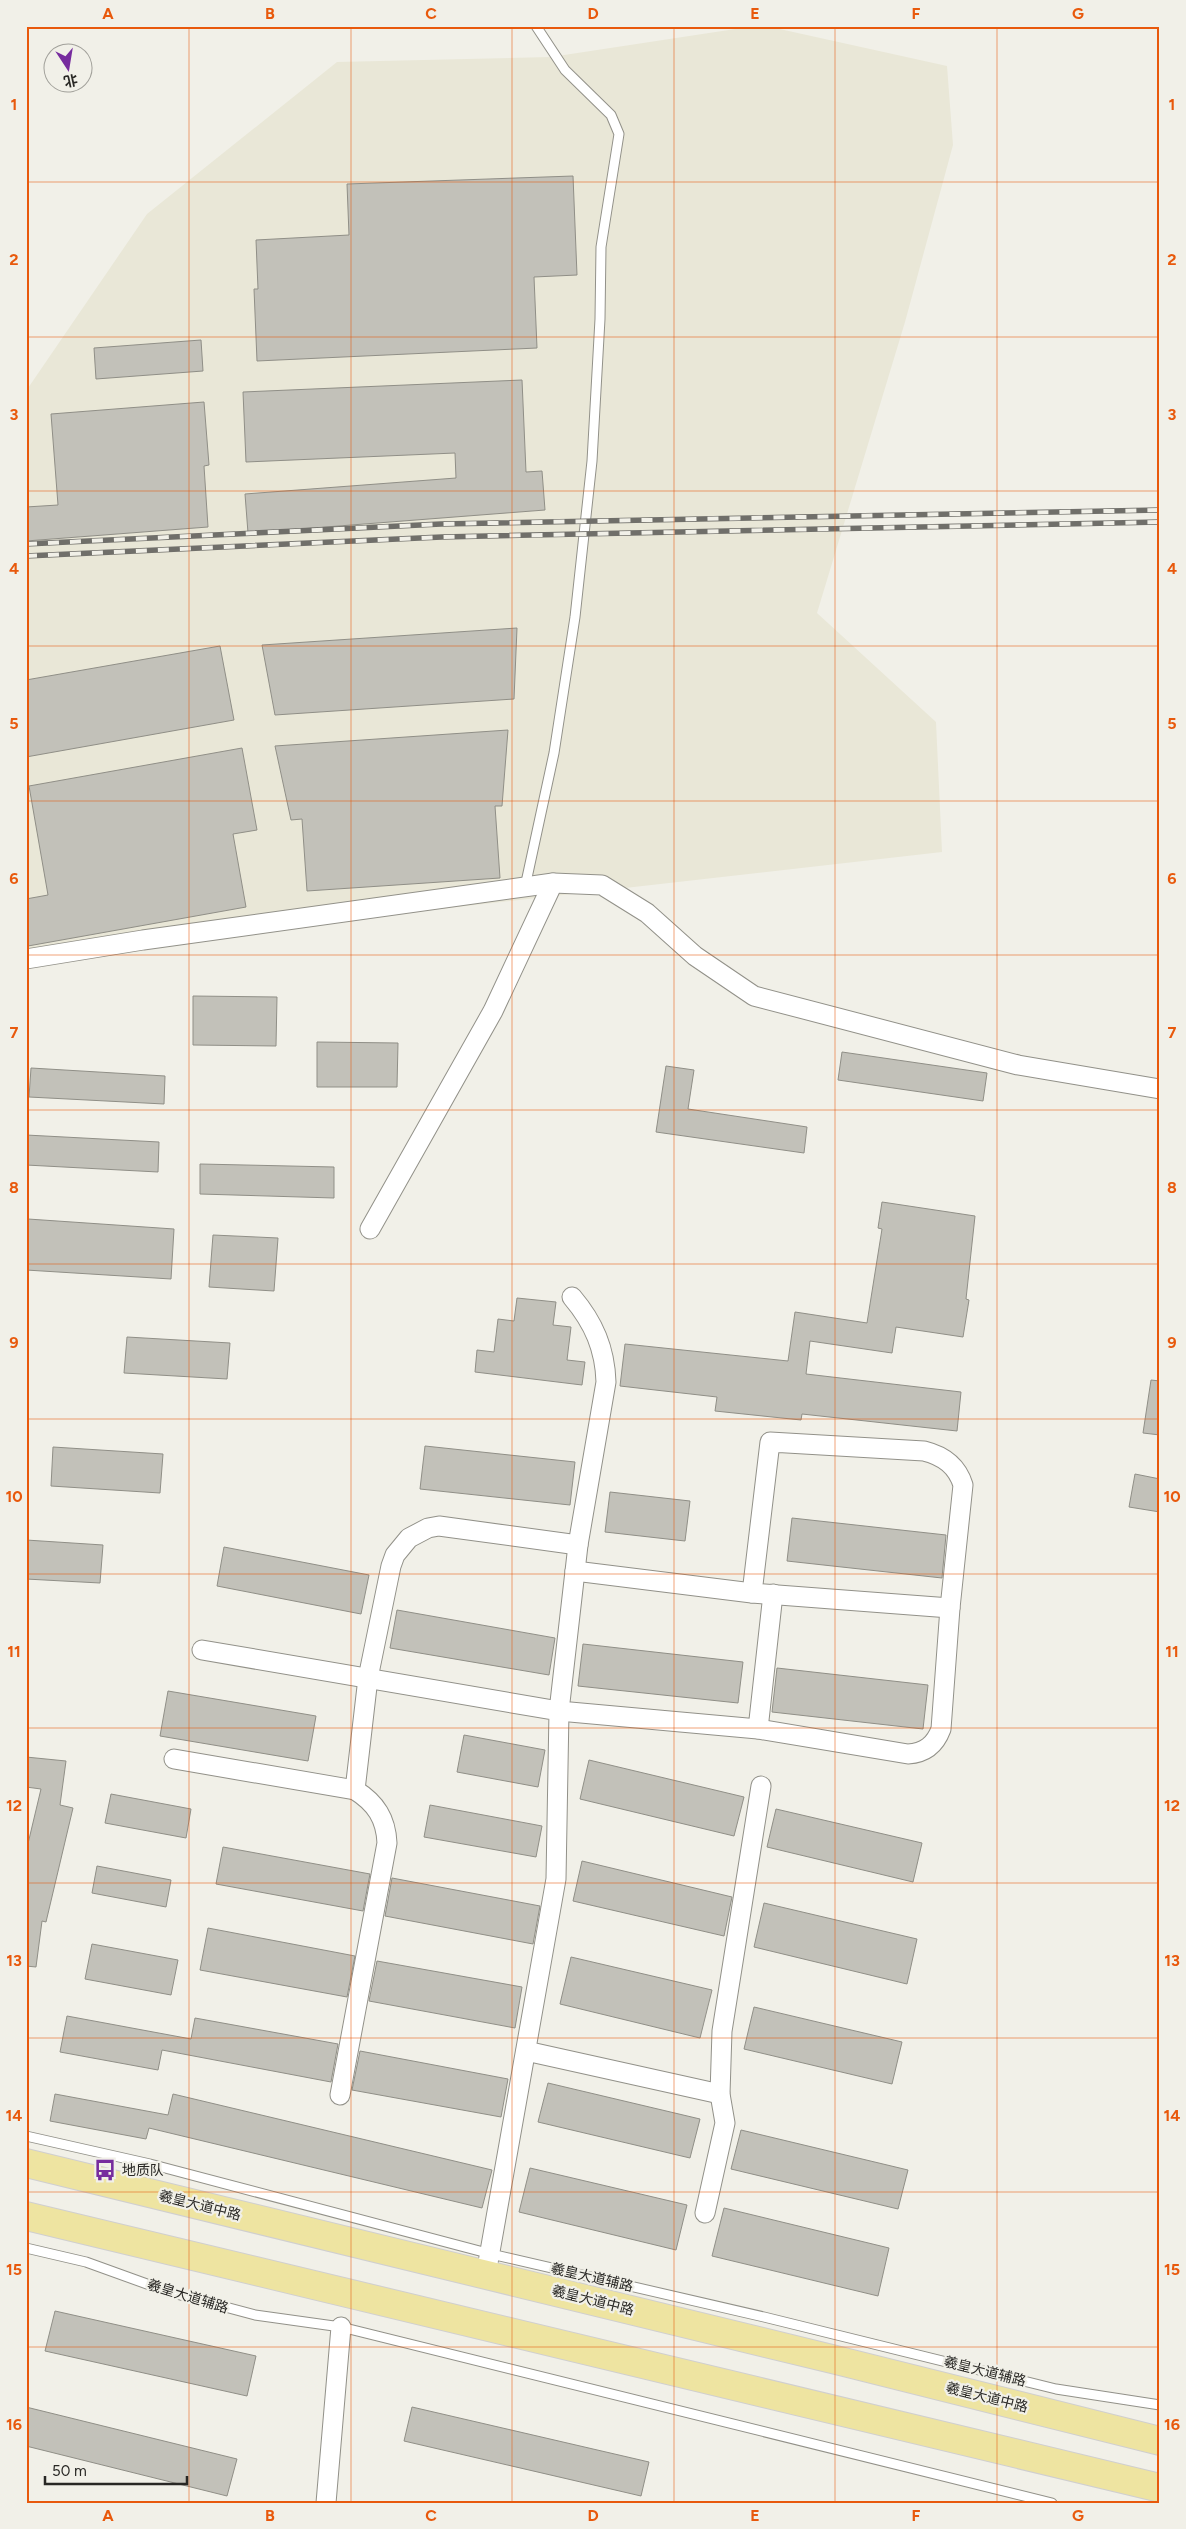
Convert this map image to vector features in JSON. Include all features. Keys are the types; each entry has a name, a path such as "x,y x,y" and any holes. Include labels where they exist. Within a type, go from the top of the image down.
{"main road":[{"name":"羲皇大道中路","path":"26,2163 488,2264 1160,2441"},
{"path":"26,2216 1160,2488"}],"street":[{"path":"370,1229 493,1011 553,883"},
{"path":"26,959 143,940 553,883 602,885 647,913 695,956 754,996 1018,1065 1160,1089"},
{"path":"488,2264 556,1879 559,1711 578,1545 606,1382 598,1336 591,1322 572,1298"},
{"path":"202,1650 559,1711 758,1729 908,1754 925,1750 932,1744 941,1729 950,1608 963,1485 960,1477 949,1462 942,1457 924,1451 770,1442 752,1593"},
{"path":"355,1790 368,1678 391,1566 401,1546 418,1532 428,1528 450,1526 578,1545"},
{"path":"575,1571 752,1593 950,1608"},
{"path":"758,1729 772,1594"},
{"path":"174,1758 355,1790 373,1804 380,1813 387,1833 387,1843 340,2095"},
{"path":"705,2214 725,2124 720,2094 722,2031 761,1786"},
{"path":"526,2051 720,2094"},
{"path":"326,2503 342,2327"}],"lane":[{"path":"524,887 554,753 575,617 592,461 600,319 601,247 619,134 611,115 565,70 536,26"},
{"name":"羲皇大道辅路","path":"26,2136 150,2164 488,2264 764,2317 1056,2389 1160,2405"},
{"name":"羲皇大道辅路","path":"26,2248 86,2262 170,2292 255,2315 342,2327 1052,2503"}],"shaded area":[{"path":"755,26 766,26 947,66 953,145 905,322 817,613 936,722 942,852 26,956 26,391 147,214 337,62 551,57"}],"building":[{"path":"573,176 577,275 534,277 537,348 257,361 254,289 258,289 256,240 349,235 347,184"},
{"path":"201,340 203,371 96,379 94,348"},
{"path":"522,380 526,472 542,471 545,510 248,533 245,494 456,478 455,453 246,462 243,392"},
{"path":"204,402 209,465 204,466 208,527 26,541 26,507 58,505 51,414"},
{"path":"517,628 514,699 275,715 262,645"},
{"path":"220,646 234,720 26,757 26,680"},
{"path":"508,730 502,806 495,806 500,878 307,891 302,819 291,820 275,746"},
{"path":"242,748 257,830 233,834 246,907 28,946 26,899 48,895 29,786"},
{"path":"193,996 277,997 276,1046 193,1045"},
{"path":"317,1042 398,1043 397,1087 317,1087"},
{"path":"842,1052 987,1073 983,1101 838,1080"},
{"path":"666,1066 694,1070 688,1109 807,1127 804,1153 656,1132"},
{"path":"31,1068 165,1076 164,1104 29,1097"},
{"path":"26,1135 159,1142 158,1172 26,1165"},
{"path":"200,1164 334,1167 334,1198 200,1194"},
{"path":"882,1202 975,1216 966,1299 969,1300 963,1337 896,1327 892,1353 810,1341 806,1374 961,1392 957,1431 802,1414 801,1420 715,1411 717,1397 620,1386 625,1344 788,1361 795,1312 867,1323 882,1229 878,1228"},
{"path":"28,1219 174,1229 171,1279 26,1270"},
{"path":"213,1235 278,1238 274,1291 209,1287"},
{"path":"517,1298 556,1302 553,1325 571,1327 567,1360 585,1362 582,1385 475,1372 477,1350 494,1352 498,1319 514,1321"},
{"path":"127,1337 230,1343 227,1379 124,1373"},
{"path":"1151,1380 1160,1381 1160,1435 1143,1433"},
{"path":"425,1446 575,1462 570,1505 420,1489"},
{"path":"53,1447 163,1454 160,1493 51,1486"},
{"path":"1135,1474 1160,1479 1160,1512 1129,1507"},
{"path":"610,1492 690,1501 685,1541 605,1532"},
{"path":"792,1518 946,1535 942,1578 787,1561"},
{"path":"26,1540 103,1545 100,1583 26,1579"},
{"path":"224,1547 369,1575 361,1614 217,1586"},
{"path":"397,1610 555,1638 549,1675 390,1648"},
{"path":"583,1644 743,1662 738,1703 578,1686"},
{"path":"777,1668 928,1685 923,1729 772,1712"},
{"path":"168,1691 316,1716 308,1761 160,1736"},
{"path":"464,1735 545,1750 538,1787 457,1772"},
{"path":"26,1757 66,1761 60,1805 73,1808 46,1922 42,1921 36,1967 26,1966 26,1852 41,1789 26,1787"},
{"path":"589,1760 744,1797 734,1836 580,1799"},
{"path":"111,1794 191,1809 186,1838 105,1823"},
{"path":"430,1805 542,1826 536,1857 424,1837"},
{"path":"776,1809 922,1843 913,1882 767,1847"},
{"path":"223,1847 370,1874 363,1911 216,1884"},
{"path":"582,1861 732,1897 724,1936 573,1901"},
{"path":"97,1866 171,1880 166,1907 92,1893"},
{"path":"392,1878 540,1906 533,1944 385,1916"},
{"path":"764,1903 917,1939 907,1984 754,1947"},
{"path":"208,1928 355,1956 347,1997 200,1970"},
{"path":"92,1944 178,1960 171,1995 85,1979"},
{"path":"571,1957 712,1990 700,2038 560,2004"},
{"path":"377,1961 522,1987 515,2028 369,2001"},
{"path":"754,2007 902,2042 892,2084 744,2049"},
{"path":"67,2016 191,2039 195,2018 338,2044 331,2082 162,2050 158,2070 60,2052"},
{"path":"360,2051 508,2079 501,2117 352,2090"},
{"path":"548,2083 700,2119 690,2158 538,2122"},
{"path":"55,2094 168,2115 173,2094 492,2170 482,2208 149,2128 146,2139 50,2121"},
{"path":"741,2130 908,2170 898,2209 731,2169"},
{"path":"530,2168 687,2205 676,2250 519,2212"},
{"path":"724,2208 889,2248 878,2296 712,2256"},
{"path":"55,2311 256,2356 247,2396 45,2351"},
{"path":"26,2407 237,2459 227,2496 26,2446"},
{"path":"412,2407 649,2462 641,2496 404,2441"}],"railway":[{"path":"26,544 441,524 1160,510"},
{"path":"26,556 442,537 1160,522"}],"place":[{"name":"地质队","path":"105,2170"}]}
